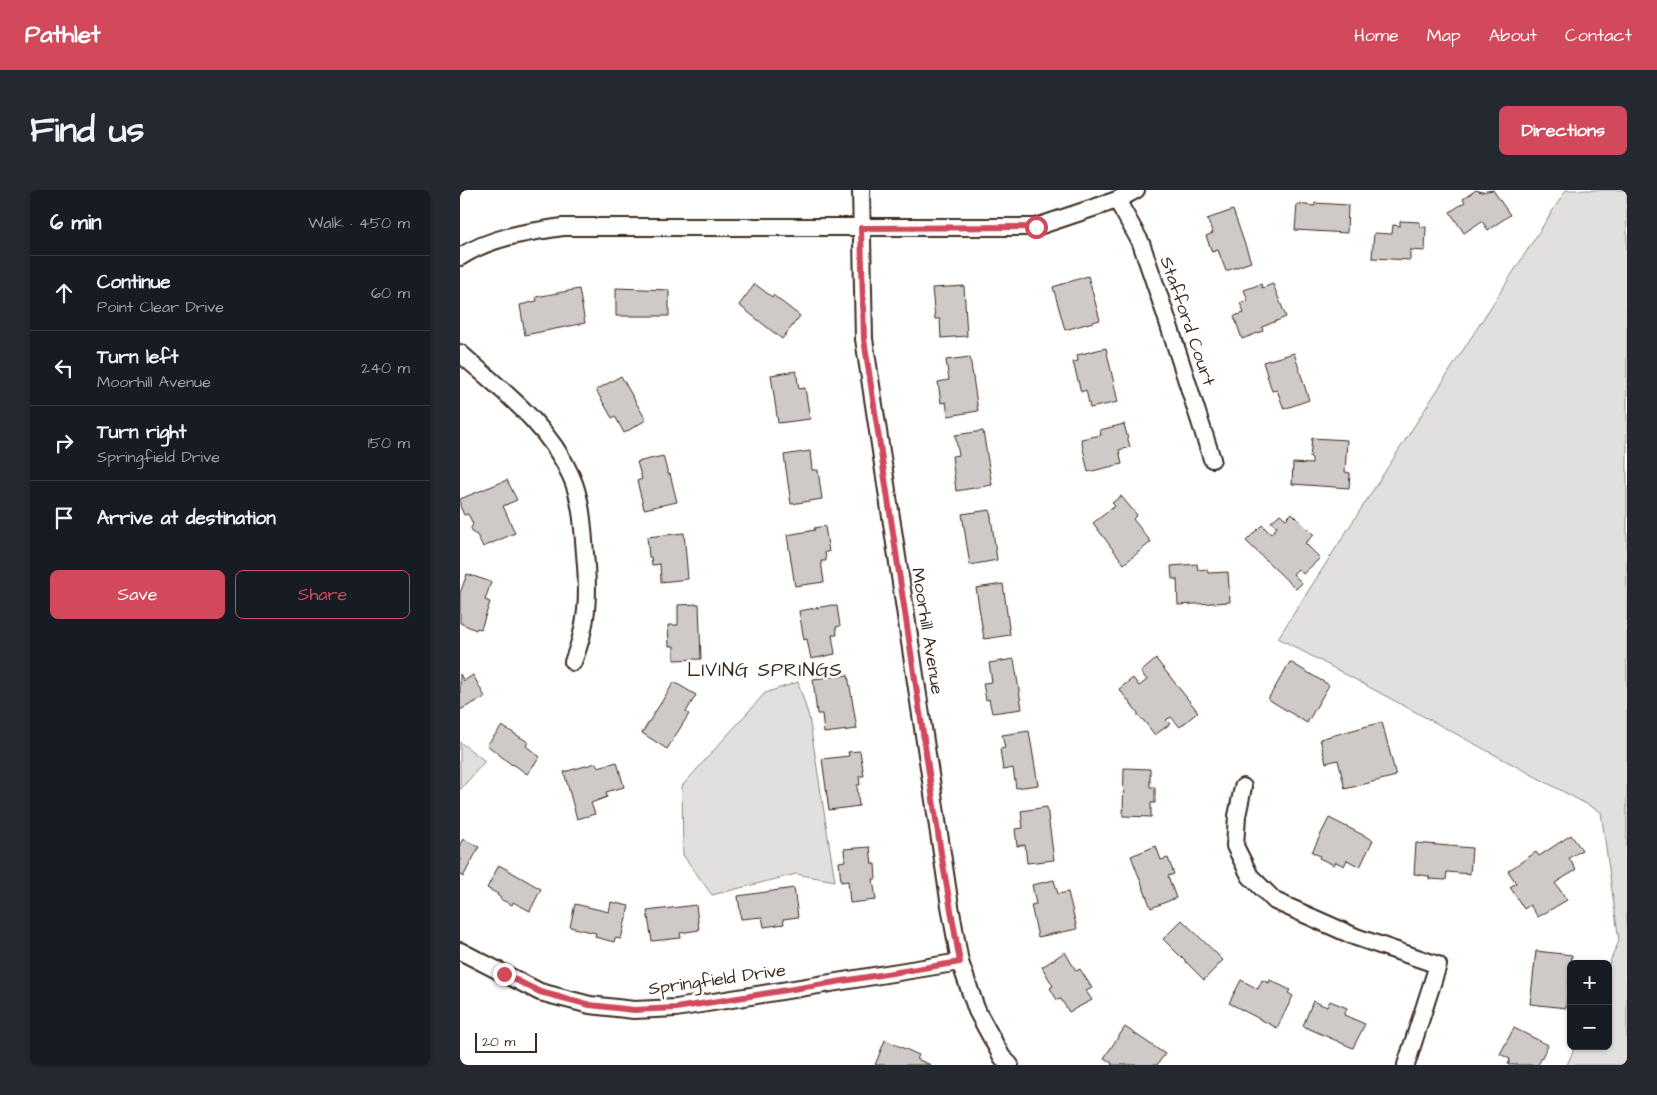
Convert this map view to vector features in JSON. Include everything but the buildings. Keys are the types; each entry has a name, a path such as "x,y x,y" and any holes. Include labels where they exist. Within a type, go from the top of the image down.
{"street":[{"name":"Moorhill Avenue","path":"861,190 864,339 941,853 960,962 977,1011 1002,1057 1010,1065"},
{"path":"460,257 470,250 514,234 563,226 1036,227 1117,200 1136,190"},
{"name":"Stafford Court","path":"1117,200 1140,243 1168,322 1212,459"},
{"path":"460,353 524,411 554,447 571,476 581,509 586,562 587,612 582,640 573,662"},
{"path":"1242,787 1237,816 1235,846 1250,876 1275,901 1356,937 1438,965 1406,1065"},
{"name":"Springfield Drive","path":"460,950 540,992 590,1005 634,1010 676,1008 960,962"}],"shaded area":[{"path":"1566,190 1627,190 1627,1065 1567,1065 1573,1050 1612,1050 1611,960 1619,941 1601,812 1278,638"},
{"path":"798,682 809,717 835,881 796,874 712,895 683,855 682,786 765,693"},
{"path":"460,742 485,761 460,790"}],"district":[{"name":"LIVING SPRINGS","path":"765,669"}],"route":[{"path":"504,974 540,992 590,1005 634,1010 676,1008 960,962 941,853 864,339 861,228 1036,227"}]}
